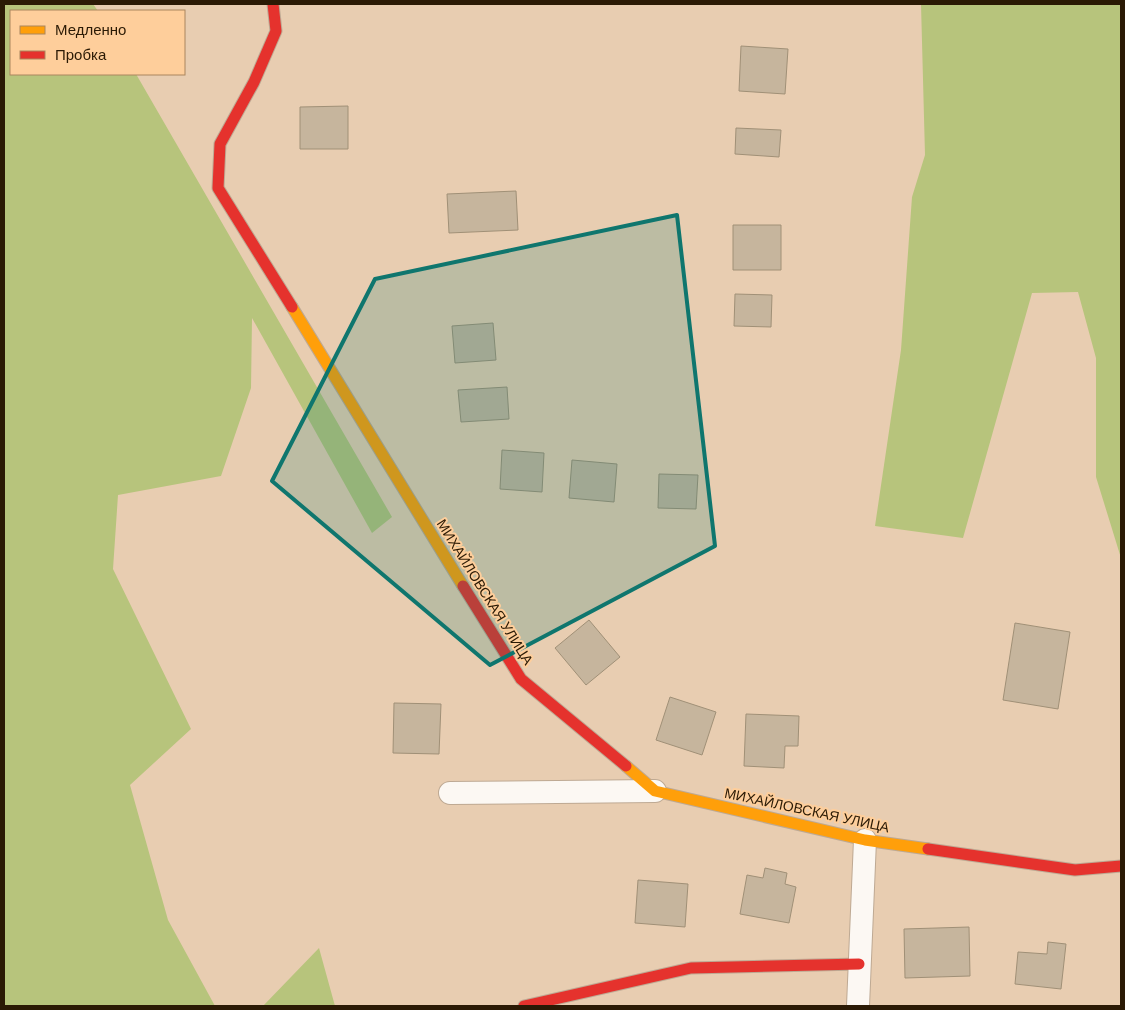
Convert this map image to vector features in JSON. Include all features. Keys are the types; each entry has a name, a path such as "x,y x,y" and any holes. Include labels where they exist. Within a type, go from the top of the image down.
{"street":[{"name":"МИХАЙЛОВСКАЯ УЛИЦА","path":"273,4 276,31 254,82 220,144 218,188 520,679 656,791 865,840 1075,870 1121,866"},
{"path":"450,793 656,791"},
{"path":"858,1006 865,840"},
{"path":"524,1006 691,968 859,964"}],"highlighted area":[{"path":"677,215 715,546 490,665 272,481 375,279"}],"green space":[{"path":"4,4 93,4 97,10 10,10 10,75 137,75 392,517 372,533 252,318 251,388 221,476 118,495 113,569 191,729 130,785 168,920 215,1006 4,1006"},
{"path":"921,4 1121,4 1121,558 1096,477 1096,358 1078,292 1032,293 963,538 875,526 901,350 912,197 925,155"},
{"path":"319,948 335,1006 263,1006"}],"building":[{"path":"741,46 788,49 785,94 739,91"},
{"path":"348,106 348,149 300,149 300,107"},
{"path":"736,128 781,130 779,157 735,154"},
{"path":"516,191 518,230 449,233 447,194"},
{"path":"733,225 781,225 781,270 733,270"},
{"path":"735,294 772,295 771,327 734,326"},
{"path":"493,323 496,360 455,363 452,326"},
{"path":"507,387 509,419 461,422 458,390"},
{"path":"502,450 544,453 542,492 500,489"},
{"path":"572,460 617,464 614,502 569,498"},
{"path":"659,474 698,475 696,509 658,508"},
{"path":"589,620 620,657 586,685 555,648"},
{"path":"1015,623 1070,632 1058,709 1003,700"},
{"path":"670,697 716,712 702,755 656,740"},
{"path":"394,703 441,704 439,754 393,753"},
{"path":"746,714 799,716 798,746 785,746 784,768 744,766"},
{"path":"765,868 787,873 785,884 796,887 789,923 740,914 747,875 763,878"},
{"path":"638,880 688,884 685,927 635,923"},
{"path":"969,927 970,976 905,978 904,929"},
{"path":"1048,942 1066,944 1061,989 1015,984 1018,952 1047,954"}],"traffic: slow":[{"path":"292,307 463,586"},
{"path":"626,766 655,791 865,840 928,849"}],"traffic: jam":[{"path":"273,4 276,31 254,82 220,144 218,188 292,307"},
{"path":"463,586 521,679 626,766"},
{"path":"928,849 1075,870 1121,866"},
{"path":"524,1006 691,968 859,964"}]}
